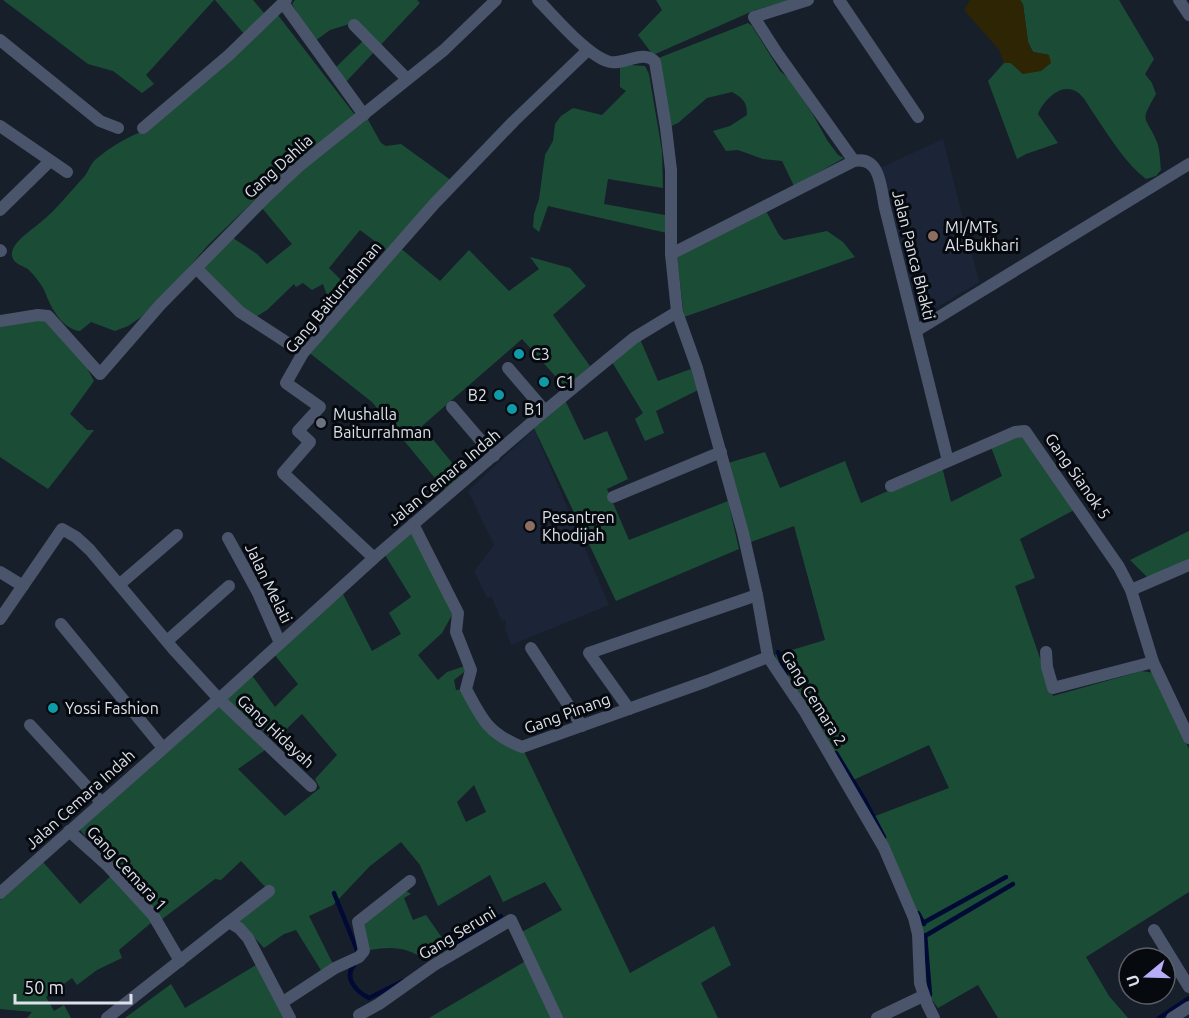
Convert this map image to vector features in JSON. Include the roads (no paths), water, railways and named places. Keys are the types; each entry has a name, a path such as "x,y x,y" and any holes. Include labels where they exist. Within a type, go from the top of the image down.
{"street":[{"name":"Gang Dahlia","path":"0,321 38,315 48,316 100,374 160,305 299,166 444,50 496,0"},
{"path":"538,0 588,50 607,61 614,62 645,56 652,58 655,62 671,170 671,254 678,312"},
{"path":"671,254 854,161 754,17 808,0"},
{"path":"839,0 918,117"},
{"path":"1179,0 1189,15"},
{"path":"143,128 229,55 284,2 364,115"},
{"path":"354,25 407,80"},
{"path":"0,40 98,119 118,128"},
{"name":"Gang Baiturrahman","path":"374,558 283,473 310,442 298,431 320,408 285,383 303,353 435,203 514,121 588,50"},
{"path":"0,126 67,172"},
{"name":"Jalan Panca Bhakti","path":"854,161 863,160 869,163 878,174 916,332 1189,164"},
{"path":"0,210 50,161"},
{"path":"197,269 240,312 303,353"},
{"name":"Jalan Cemara Indah","path":"0,893 413,524 634,338 678,312"},
{"name":"Gang Cemara 2","path":"678,312 697,368 743,533 768,657 805,712 884,849 914,918 918,934 920,982 923,996 934,1018"},
{"path":"891,486 948,461 916,332"},
{"path":"507,368 545,411"},
{"path":"452,407 494,456"},
{"name":"Gang Sianok 5","path":"948,461 1015,432 1025,431 1108,548 1131,590 1153,662 1189,738"},
{"path":"614,497 721,452"},
{"name":"Gang Pinang","path":"413,524 458,614 456,632 471,670 466,688 492,732 522,747 768,657"},
{"name":"Gang Hidayah","path":"23,586 63,530 76,537 90,550 219,699 311,786"},
{"path":"120,584 177,535"},
{"name":"Jalan Melati","path":"228,538 258,593 280,643"},
{"path":"1131,590 1189,565"},
{"path":"0,572 23,586 0,620"},
{"path":"167,641 230,586"},
{"path":"629,709 589,652 757,595"},
{"path":"61,624 164,748"},
{"path":"531,648 582,726"},
{"path":"1046,652 1047,667 1053,687 1153,662"},
{"path":"30,724 101,802"},
{"name":"Gang Cemara 1","path":"69,831 107,865 153,915 180,961"},
{"path":"283,1002 335,968 355,959 364,951 358,922 410,881"},
{"path":"107,1018 269,891"},
{"name":"Gang Seruni","path":"359,1015 379,1004 434,965 511,920 557,1018"},
{"path":"229,922 239,928 248,939 291,1018"},
{"path":"1154,930 1189,987"},
{"path":"877,1018 923,996"},
{"path":"1172,1018 1189,1007"}],"waterway":[{"path":"778,652 786,675"},
{"path":"836,753 884,837"},
{"path":"923,923 1006,877"},
{"path":"925,936 1013,884"},
{"path":"334,893 357,955"},
{"path":"918,913 924,924"},
{"path":"457,945 501,916"},
{"path":"925,935 930,995"},
{"path":"354,965 351,970 351,980 356,988 369,998 403,981"},
{"path":"1159,1018 1189,998"}],"place":[{"name":"MI/MTs Al-Bukhari","path":"933,236"},
{"name":"C3","path":"519,354"},
{"name":"C1","path":"544,382"},
{"name":"B2","path":"499,395"},
{"name":"B1","path":"512,409"},
{"name":"Mushalla Baiturrahman","path":"321,423"},
{"name":"Pesantren Khodijah","path":"530,526"},
{"name":"Yossi Fashion","path":"53,708"}]}
